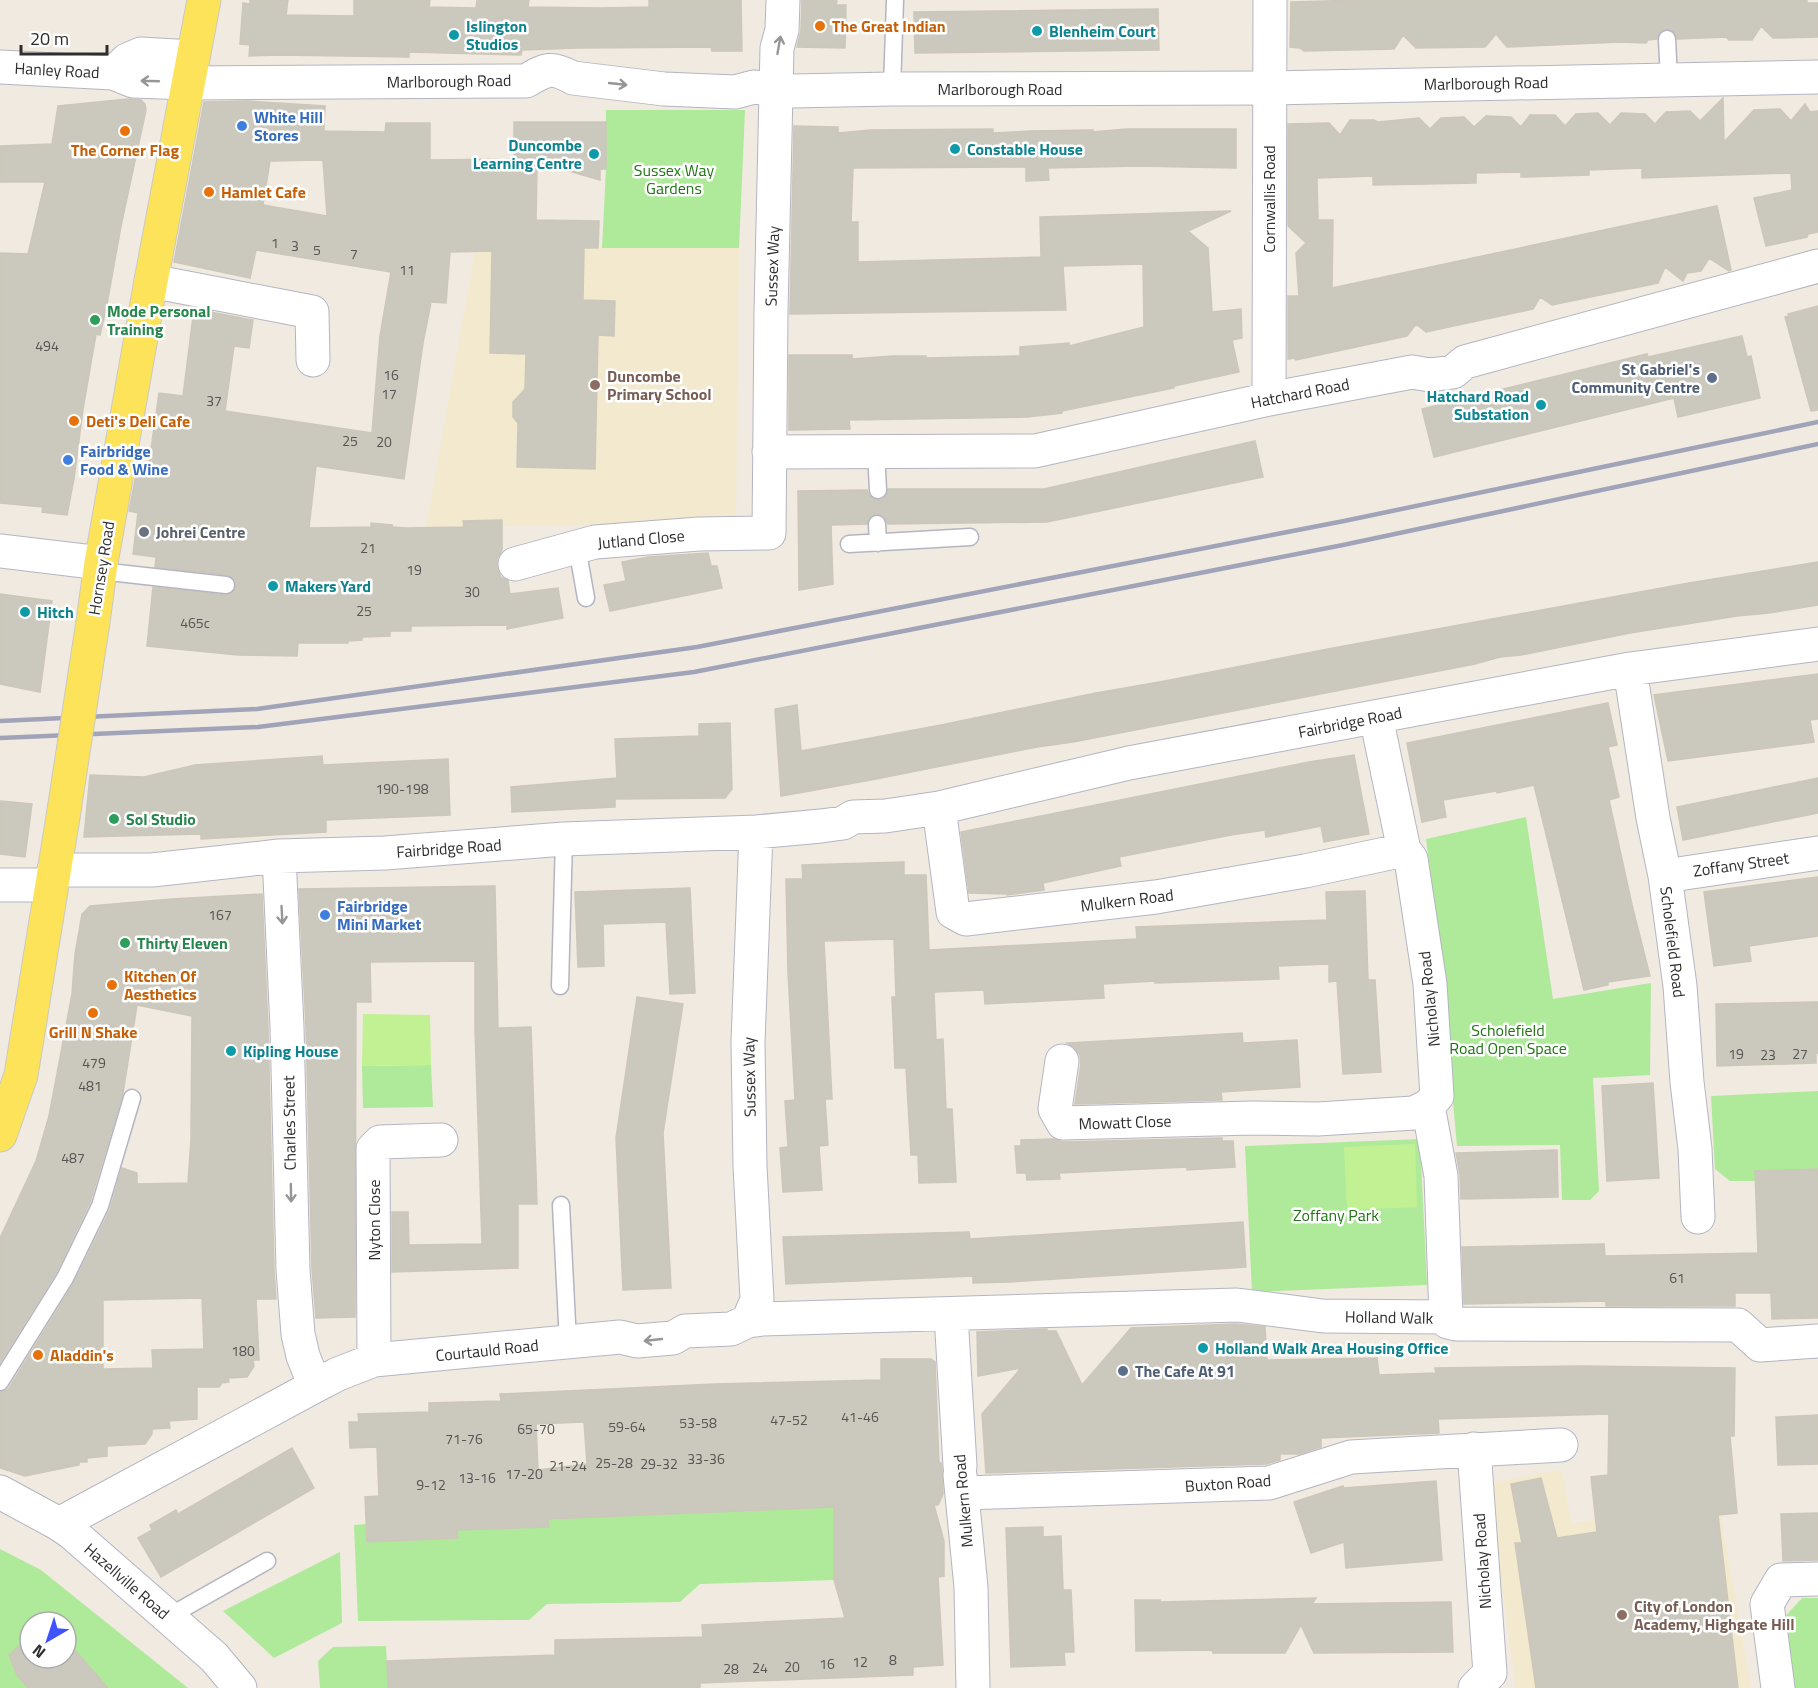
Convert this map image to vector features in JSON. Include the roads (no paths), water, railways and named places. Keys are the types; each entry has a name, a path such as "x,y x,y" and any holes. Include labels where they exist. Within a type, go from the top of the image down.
{"main road":[{"name":"Hornsey Road","path":"0,1135 21,1075 101,567 151,281 204,0"}],"street":[{"name":"Sussex Way","path":"769,533 777,48 782,30 783,0"},
{"name":"Cornwallis Road","path":"1269,399 1270,0"},
{"name":"Hanley Road","path":"0,67 113,73 133,81 191,70"},
{"name":"Marlborough Road","path":"191,70 735,92 754,87 777,91 1269,88 1818,77"},
{"name":"Hatchard Road","path":"769,452 1035,451 1269,399 1412,372 1430,375 1453,372 1465,363 1818,266"},
{"path":"151,281 312,312 313,360"},
{"name":"Jutland Close","path":"515,564 595,542 699,534 769,533"},
{"path":"0,551 101,567"},
{"name":"Fairbridge Road","path":"0,885 279,856 385,853 564,839 756,832 821,826 939,808 1129,763 1630,669 1818,644"},
{"name":"Scholefield Road","path":"1630,669 1653,818 1665,876 1680,986 1687,1082 1695,1149 1698,1217"},
{"name":"Nicholay Road","path":"1376,717 1404,850 1411,859 1430,984 1437,1096 1428,1106"},
{"name":"Mulkern Road","path":"939,808 953,912 966,919 1156,897 1305,871 1404,850"},
{"name":"Sussex Way","path":"748,1321 757,1300 747,1042 756,832"},
{"name":"Zoffany Street","path":"1665,876 1818,853"},
{"name":"Charles Street","path":"279,856 287,1027 293,1270 298,1334 303,1356 315,1386"},
{"name":"Mowatt Close","path":"1062,1061 1055,1109 1063,1123 1252,1118 1318,1119 1414,1113 1428,1106"},
{"path":"1428,1106 1441,1176 1446,1317"},
{"name":"Nyton Close","path":"374,1360 374,1149 380,1142 441,1140"},
{"name":"Holland Walk","path":"951,1315 1237,1305 1323,1316 1446,1317 1448,1322 1456,1324 1738,1325 1760,1345 1818,1341"},
{"name":"Mulkern Road","path":"951,1315 961,1478 971,1587 973,1688"},
{"name":"Courtauld Road","path":"59,1524 315,1386 374,1360 620,1338 637,1341 655,1340 673,1338 685,1331 731,1329 748,1321 771,1318 951,1315"},
{"name":"Buxton Road","path":"961,1478 1269,1483 1351,1457 1561,1445"},
{"name":"Nicholay Road","path":"1474,1449 1483,1680"},
{"name":"Hazellville Road","path":"0,1492 59,1524 214,1657 240,1688"},
{"path":"1778,1688 1767,1604 1780,1580 1818,1579"}],"lane":[{"path":"892,89 895,0"},
{"path":"1667,39 1669,80"},
{"path":"876,451 878,490"},
{"path":"877,524 878,543"},
{"path":"849,544 970,537"},
{"path":"577,547 586,598"},
{"path":"101,567 226,585"},
{"path":"560,986 564,839"},
{"path":"0,1382 66,1278 100,1206 132,1098"},
{"path":"561,1205 568,1342"},
{"path":"168,1617 267,1561"}],"railway":[{"path":"0,721 257,709 697,647 1344,521 1818,422"},
{"path":"0,738 258,727 694,672 1343,545 1818,444"}],"place":[{"name":"The Great Indian","path":"820,26"},
{"name":"Blenheim Court","path":"1037,31"},
{"name":"Islington Studios","path":"454,35"},
{"name":"White Hill Stores","path":"242,126"},
{"name":"The Corner Flag","path":"125,131"},
{"name":"Constable House","path":"955,149"},
{"name":"Duncombe Learning Centre","path":"594,154"},
{"name":"Hamlet Cafe","path":"209,192"},
{"name":"Mode Personal Training","path":"95,320"},
{"name":"St Gabriel's Community Centre","path":"1712,378"},
{"name":"Duncombe Primary School","path":"595,385"},
{"name":"Hatchard Road Substation","path":"1541,405"},
{"name":"Deti's Deli Cafe","path":"74,421"},
{"name":"Fairbridge Food & Wine","path":"68,460"},
{"name":"Johrei Centre","path":"144,532"},
{"name":"Makers Yard","path":"273,586"},
{"name":"Hitch","path":"25,612"},
{"name":"Sol Studio","path":"114,819"},
{"name":"Fairbridge Mini Market","path":"325,915"},
{"name":"Thirty Eleven","path":"125,943"},
{"name":"Kitchen Of Aesthetics","path":"112,985"},
{"name":"Grill N Shake","path":"93,1013"},
{"name":"Kipling House","path":"231,1051"},
{"name":"Holland Walk Area Housing Office","path":"1203,1348"},
{"name":"Aladdin's","path":"38,1355"},
{"name":"The Cafe At 91","path":"1123,1371"},
{"name":"City of London Academy, Highgate Hill","path":"1622,1615"}],"park label":[{"name":"Sussex Way Gardens","path":"674,179"},
{"name":"Scholefield Road Open Space","path":"1508,1039"},
{"name":"Zoffany Park","path":"1336,1215"}]}
